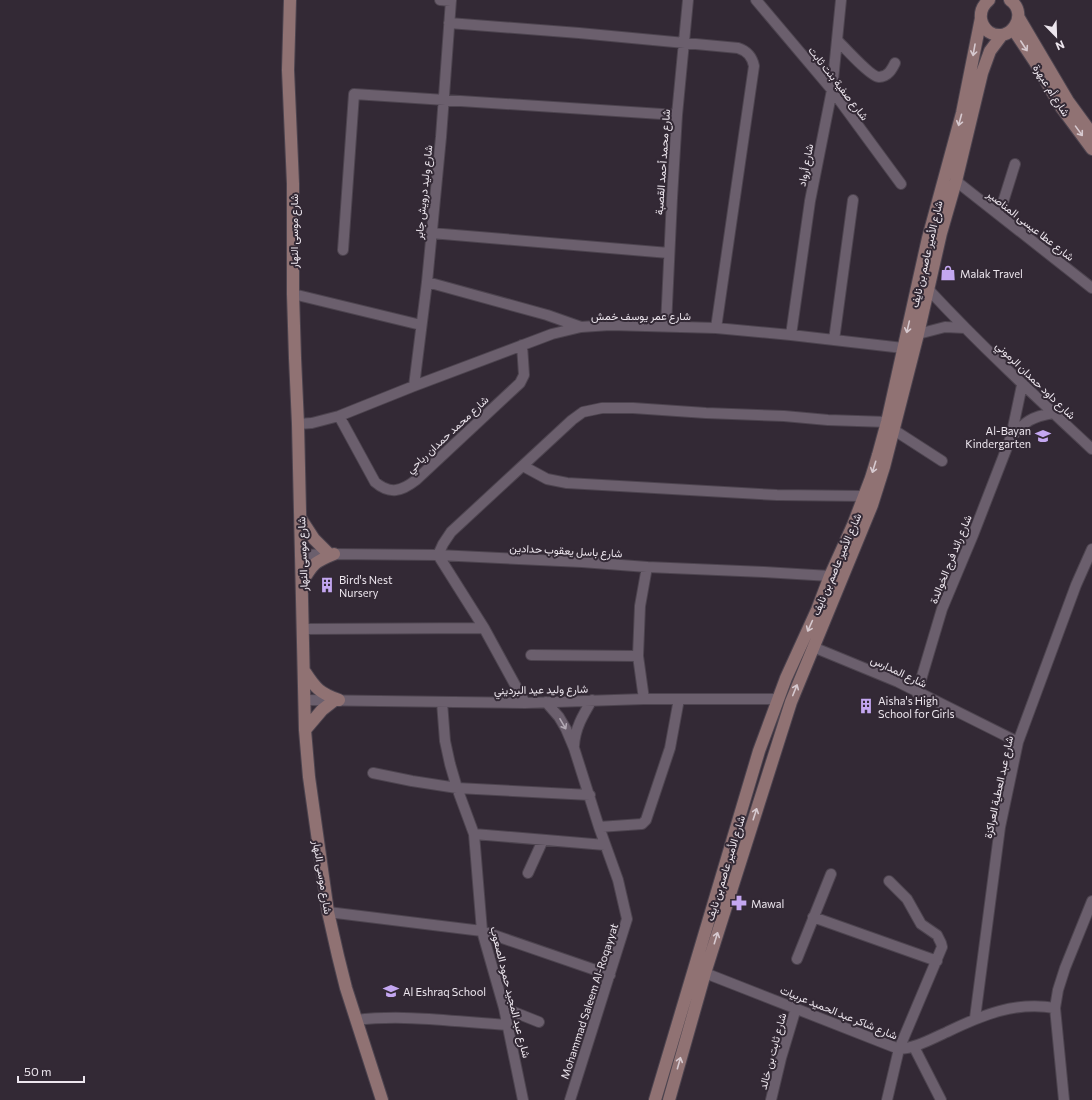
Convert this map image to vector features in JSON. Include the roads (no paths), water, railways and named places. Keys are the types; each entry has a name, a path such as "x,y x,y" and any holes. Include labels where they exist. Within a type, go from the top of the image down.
{"main road":[{"name":"شارع موسى النهار","path":"290,0 288,70 293,184 293,294 301,519 305,730 309,777 328,912 338,956 356,1020 382,1100"},
{"name":"شارع أم عبهرة","path":"1011,1 1018,9 1019,18 1068,101 1092,134"},
{"path":"984,6 984,27 988,31 997,35 1008,33 1017,24 1019,18"},
{"name":"شارع الأمير عاصم بن نايف","path":"669,1100 705,973 791,702 872,505 884,466 903,348 928,238 964,107 984,6"},
{"name":"شارع أم عبهرة","path":"1013,29 1035,62 1061,107 1092,149"},
{"name":"شارع الأمير عاصم بن نايف","path":"655,1100 759,750 777,699 853,525 890,426 918,334 941,233 956,181 986,60 990,51 1002,35"},
{"path":"301,519 314,539 331,554 318,560 302,582"},
{"path":"305,672 319,690 337,700"},
{"path":"305,730 322,710 337,700"}],"street":[{"path":"440,0 451,1"},
{"name":"شارع محمد أحمد القصبة","path":"666,326 677,115 688,0"},
{"name":"شارع صفية بنت ثابت","path":"756,0 832,90 901,184"},
{"name":"شارع أرواد","path":"791,335 810,201 832,90 841,0"},
{"name":"شارع وليد درويش جابر","path":"414,386 427,282 444,100 451,1"},
{"path":"449,23 580,33 683,44 738,48 744,50 750,55 754,66 716,328"},
{"path":"838,41 876,76 880,77 890,72 895,63"},
{"path":"343,250 354,94 677,115"},
{"path":"999,215 1015,164"},
{"name":"شارع عطا عيسى المناصير","path":"956,181 1092,288"},
{"path":"834,340 853,200"},
{"path":"431,233 669,253"},
{"path":"427,282 581,327"},
{"name":"شارع داود حمدان الرموني","path":"928,289 1022,385 1092,449"},
{"path":"293,294 421,325"},
{"name":"شارع عمر يوسف خمش","path":"298,424 312,423 339,416 522,345 552,334 581,327 610,325 716,328 903,348"},
{"path":"918,334 945,327 965,328"},
{"name":"شارع محمد حمدان رباحي","path":"339,416 375,482 380,486 392,490 404,488 416,480 520,383 524,375 522,345"},
{"name":"شارع رائد فرج الخوالدة","path":"917,693 942,609 973,535 1010,437 1022,385"},
{"path":"525,703 484,628 438,555 451,532 572,420 583,412 593,409 633,408 784,416 890,426 942,461"},
{"name":"شارع رائد فرج الخوالدة","path":"1010,437 1020,427 1037,416 1053,413"},
{"path":"523,466 547,478 567,483 777,495 864,496"},
{"name":"شارع عبد العطية العراكزة","path":"975,1018 1000,827 1018,742 1076,585 1092,549"},
{"name":"شارع باسل يعقوب حدادين","path":"301,555 438,555 582,562 647,568 830,576"},
{"path":"644,699 638,656 640,606 647,568"},
{"path":"304,629 484,628"},
{"name":"شارع المدارس","path":"813,647 898,682 917,693 1018,742"},
{"path":"531,655 638,656"},
{"name":"شارع وليد عيد البرديني","path":"305,700 525,703 644,699 777,699"},
{"path":"599,827 642,824 646,820 670,748 679,699"},
{"name":"Mohammad Saleem Al-Roqayyat","path":"574,748 574,736 577,727 592,700"},
{"name":"شارع عبد المجيد حمود الصعوب","path":"442,702 445,741 457,788 474,834 482,931 504,1008 524,1100"},
{"name":"Mohammad Saleem Al-Roqayyat","path":"546,702 559,717 574,748 599,827 618,880 627,920 570,1100"},
{"path":"373,773 457,788 590,795"},
{"path":"474,834 605,845"},
{"path":"528,873 543,840"},
{"path":"797,959 830,874"},
{"path":"887,1100 898,1049 942,948 940,939 937,935 921,924 907,899 889,881"},
{"path":"1064,1100 1055,1008 1058,990 1092,901"},
{"path":"328,912 482,931 610,975"},
{"path":"813,917 937,961"},
{"name":"شارع شاكر عبد الحميد عربيات","path":"705,973 898,1049 914,1047 975,1018 999,1011 1022,1006 1039,1005 1055,1008"},
{"path":"504,1008 539,1022"},
{"name":"شارع ثابت بن خالد","path":"771,1100 781,1058 796,1008"},
{"path":"356,1020 372,1018 405,1018 508,1025"},
{"path":"914,1047 940,1100"}],"place":[{"name":"Malak Travel","path":"948,273"},
{"name":"Al-Bayan Kindergarten","path":"1043,436"},
{"name":"Bird's Nest Nursery","path":"327,585"},
{"name":"Aisha's High School for Girls","path":"866,706"},
{"name":"Mawal","path":"739,903"},
{"name":"Al Eshraq School","path":"391,991"}]}
